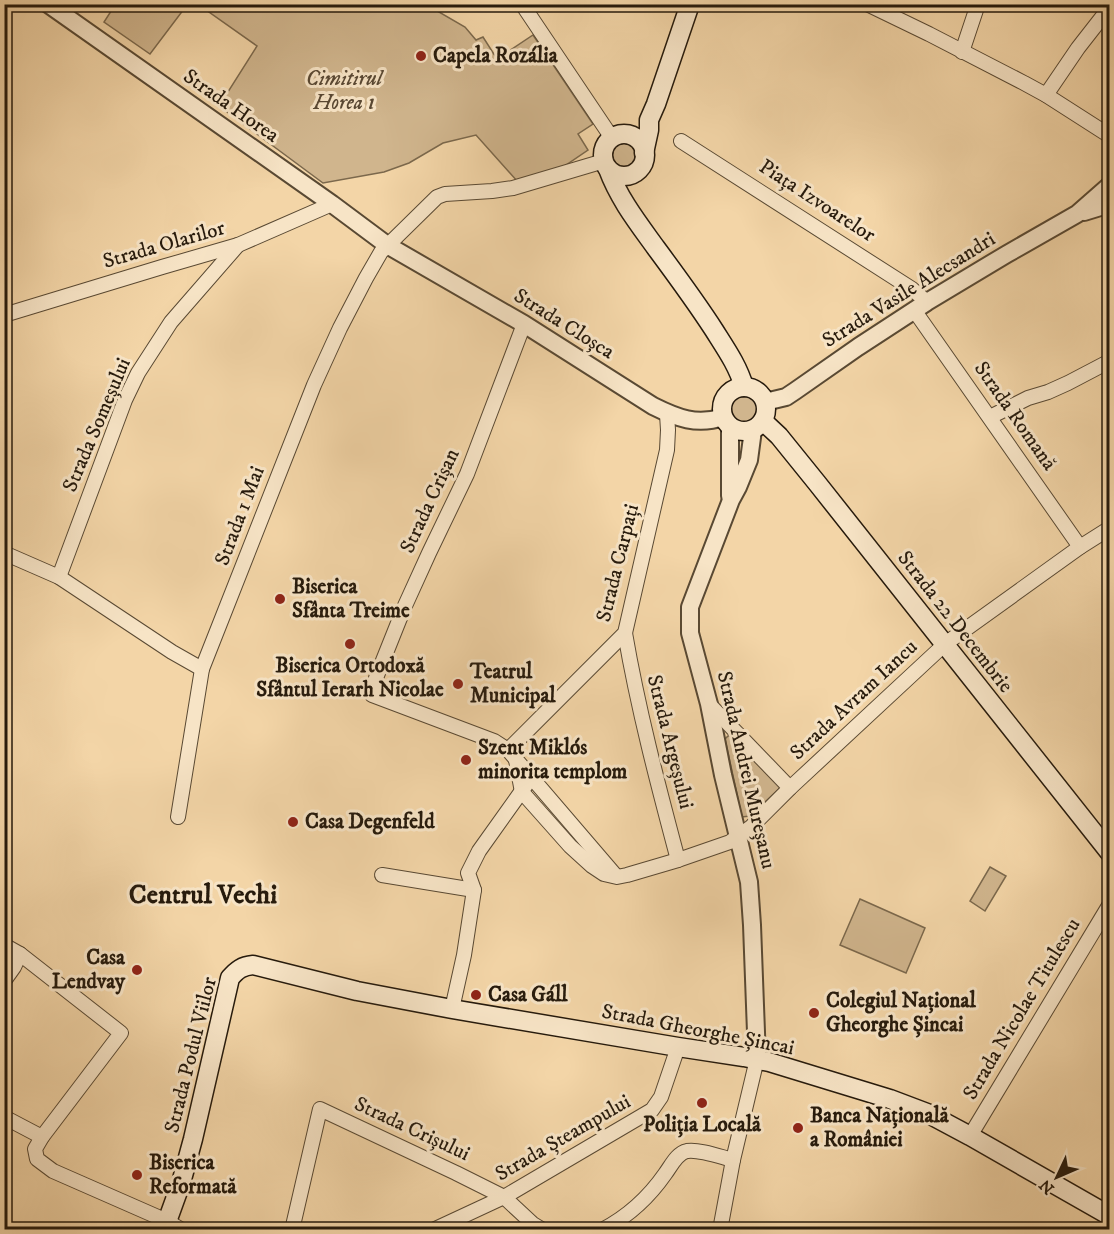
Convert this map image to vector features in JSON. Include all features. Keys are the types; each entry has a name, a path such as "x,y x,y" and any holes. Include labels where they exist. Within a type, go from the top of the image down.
{"main road":[{"path":"629,210 630,187 642,161 649,120 690,4"},
{"path":"649,120 607,143 603,150 606,165 618,193 629,210 692,297 735,363 744,387"},
{"path":"606,165 618,175 625,176 633,174 642,161 642,146 638,140 629,135 617,136"},
{"path":"744,387 757,391 765,402 766,414 758,425 744,432 727,422 723,405 728,394 733,390 744,387"},
{"name":"Strada 22 Decembrie","path":"758,425 779,436 1110,853"},
{"name":"Strada Gheorghe Șincai","path":"246,966 253,965 357,991 452,1009 757,1059 890,1099 927,1113 1110,1216"},
{"name":"Strada Podul Viilor","path":"171,1227 230,978 237,970 246,966"}],"street":[{"name":"Strada Horea","path":"48,4 387,245"},
{"path":"522,4 617,136"},
{"path":"867,4 1046,95 1110,136"},
{"path":"962,52 978,4"},
{"path":"1046,95 1110,7"},
{"name":"Piața Izvoarelor","path":"681,141 912,289 921,306"},
{"name":"Strada 1 Mai","path":"178,817 202,669 314,385 340,328 381,252 437,197 445,194 513,188 606,165"},
{"name":"Strada Vasile Alecsandri","path":"765,402 795,391 921,306 1077,214 1110,185"},
{"name":"Strada Olarilor","path":"4,315 238,245 332,204"},
{"name":"Strada Vasile Alecsandri","path":"1077,214 1110,204"},
{"name":"Strada Someșului","path":"59,577 125,400 138,373 171,322 238,245"},
{"name":"Strada Cloșca","path":"387,245 524,324 638,398 667,414 688,420 727,422"},
{"name":"Strada Romană","path":"921,306 990,417 1080,547"},
{"name":"Strada Crișan","path":"512,755 494,741 372,695 376,678 404,608 467,474 524,324"},
{"path":"990,417 1110,362"},
{"name":"Strada Carpați","path":"512,755 625,633 667,450 667,414"},
{"name":"Strada Andrei Mureșanu","path":"727,422 731,500"},
{"name":"Strada Andrei Mureșanu","path":"757,1059 749,882 723,775 709,704 690,633 690,607 738,487 758,425"},
{"name":"Strada Avram Iancu","path":"595,861 604,874 616,877 678,860 730,842 738,837 945,645 1080,547 1110,528"},
{"path":"4,553 59,577 172,652 202,669"},
{"name":"Strada Argeșului","path":"625,633 631,672 678,860"},
{"path":"709,704 790,788"},
{"path":"512,755 595,861"},
{"path":"512,755 522,792 570,846 595,861"},
{"path":"452,1009 464,955 474,891 468,873 479,851 526,785 535,782"},
{"path":"382,875 474,891"},
{"name":"Strada Nicolae Titulescu","path":"970,1136 1110,904"},
{"path":"4,945 20,954 121,1033 42,1137 35,1149 37,1159 53,1171 171,1227"},
{"path":"4,981 20,954"},
{"name":"Strada Șteampului","path":"433,1230 504,1197 652,1110 661,1098 678,1047"},
{"path":"720,1230 733,1160 757,1059"},
{"name":"Strada Crișului","path":"292,1230 320,1109 504,1197 535,1228"},
{"path":"4,1116 42,1137"},
{"path":"602,1230 636,1207 684,1151 693,1150 733,1160"}],"green space":[{"path":"116,4 187,5 150,54 104,22"},
{"name":"Cimitirul Horea 1","path":"199,5 427,5 465,27 476,40 483,37 497,59 533,35 593,124 578,134 588,150 560,169 518,182 476,135 443,143 409,163 384,172 323,183 219,106 257,46"},
{"path":"623,139 634,144 639,155 634,166 623,171 612,166 607,155 612,144"},
{"path":"744,392 756,397 761,409 756,421 744,426 732,421 727,409 732,397"},
{"path":"734,735 782,786 750,816 742,817 725,739"},
{"path":"990,867 1006,876 985,911 970,901"},
{"path":"860,899 925,928 906,973 840,945"}],"place":[{"name":"Capela Rozália","path":"421,56"},
{"name":"Biserica Sfânta Treime","path":"280,599"},
{"name":"Biserica Ortodoxă Sfântul Ierarh Nicolae","path":"350,644"},
{"name":"Teatrul Municipal","path":"458,684"},
{"name":"Szent Miklós minorita templom","path":"466,760"},
{"name":"Casa Degenfeld","path":"293,822"},
{"name":"Casa Lendvay","path":"137,970"},
{"name":"Casa Gáll","path":"476,995"},
{"name":"Colegiul Național Gheorghe Șincai","path":"814,1013"},
{"name":"Poliția Locală","path":"702,1103"},
{"name":"Banca Națională a României","path":"798,1128"},
{"name":"Biserica Reformată","path":"137,1175"}],"district":[{"name":"Centrul Vechi","path":"203,895"}]}
